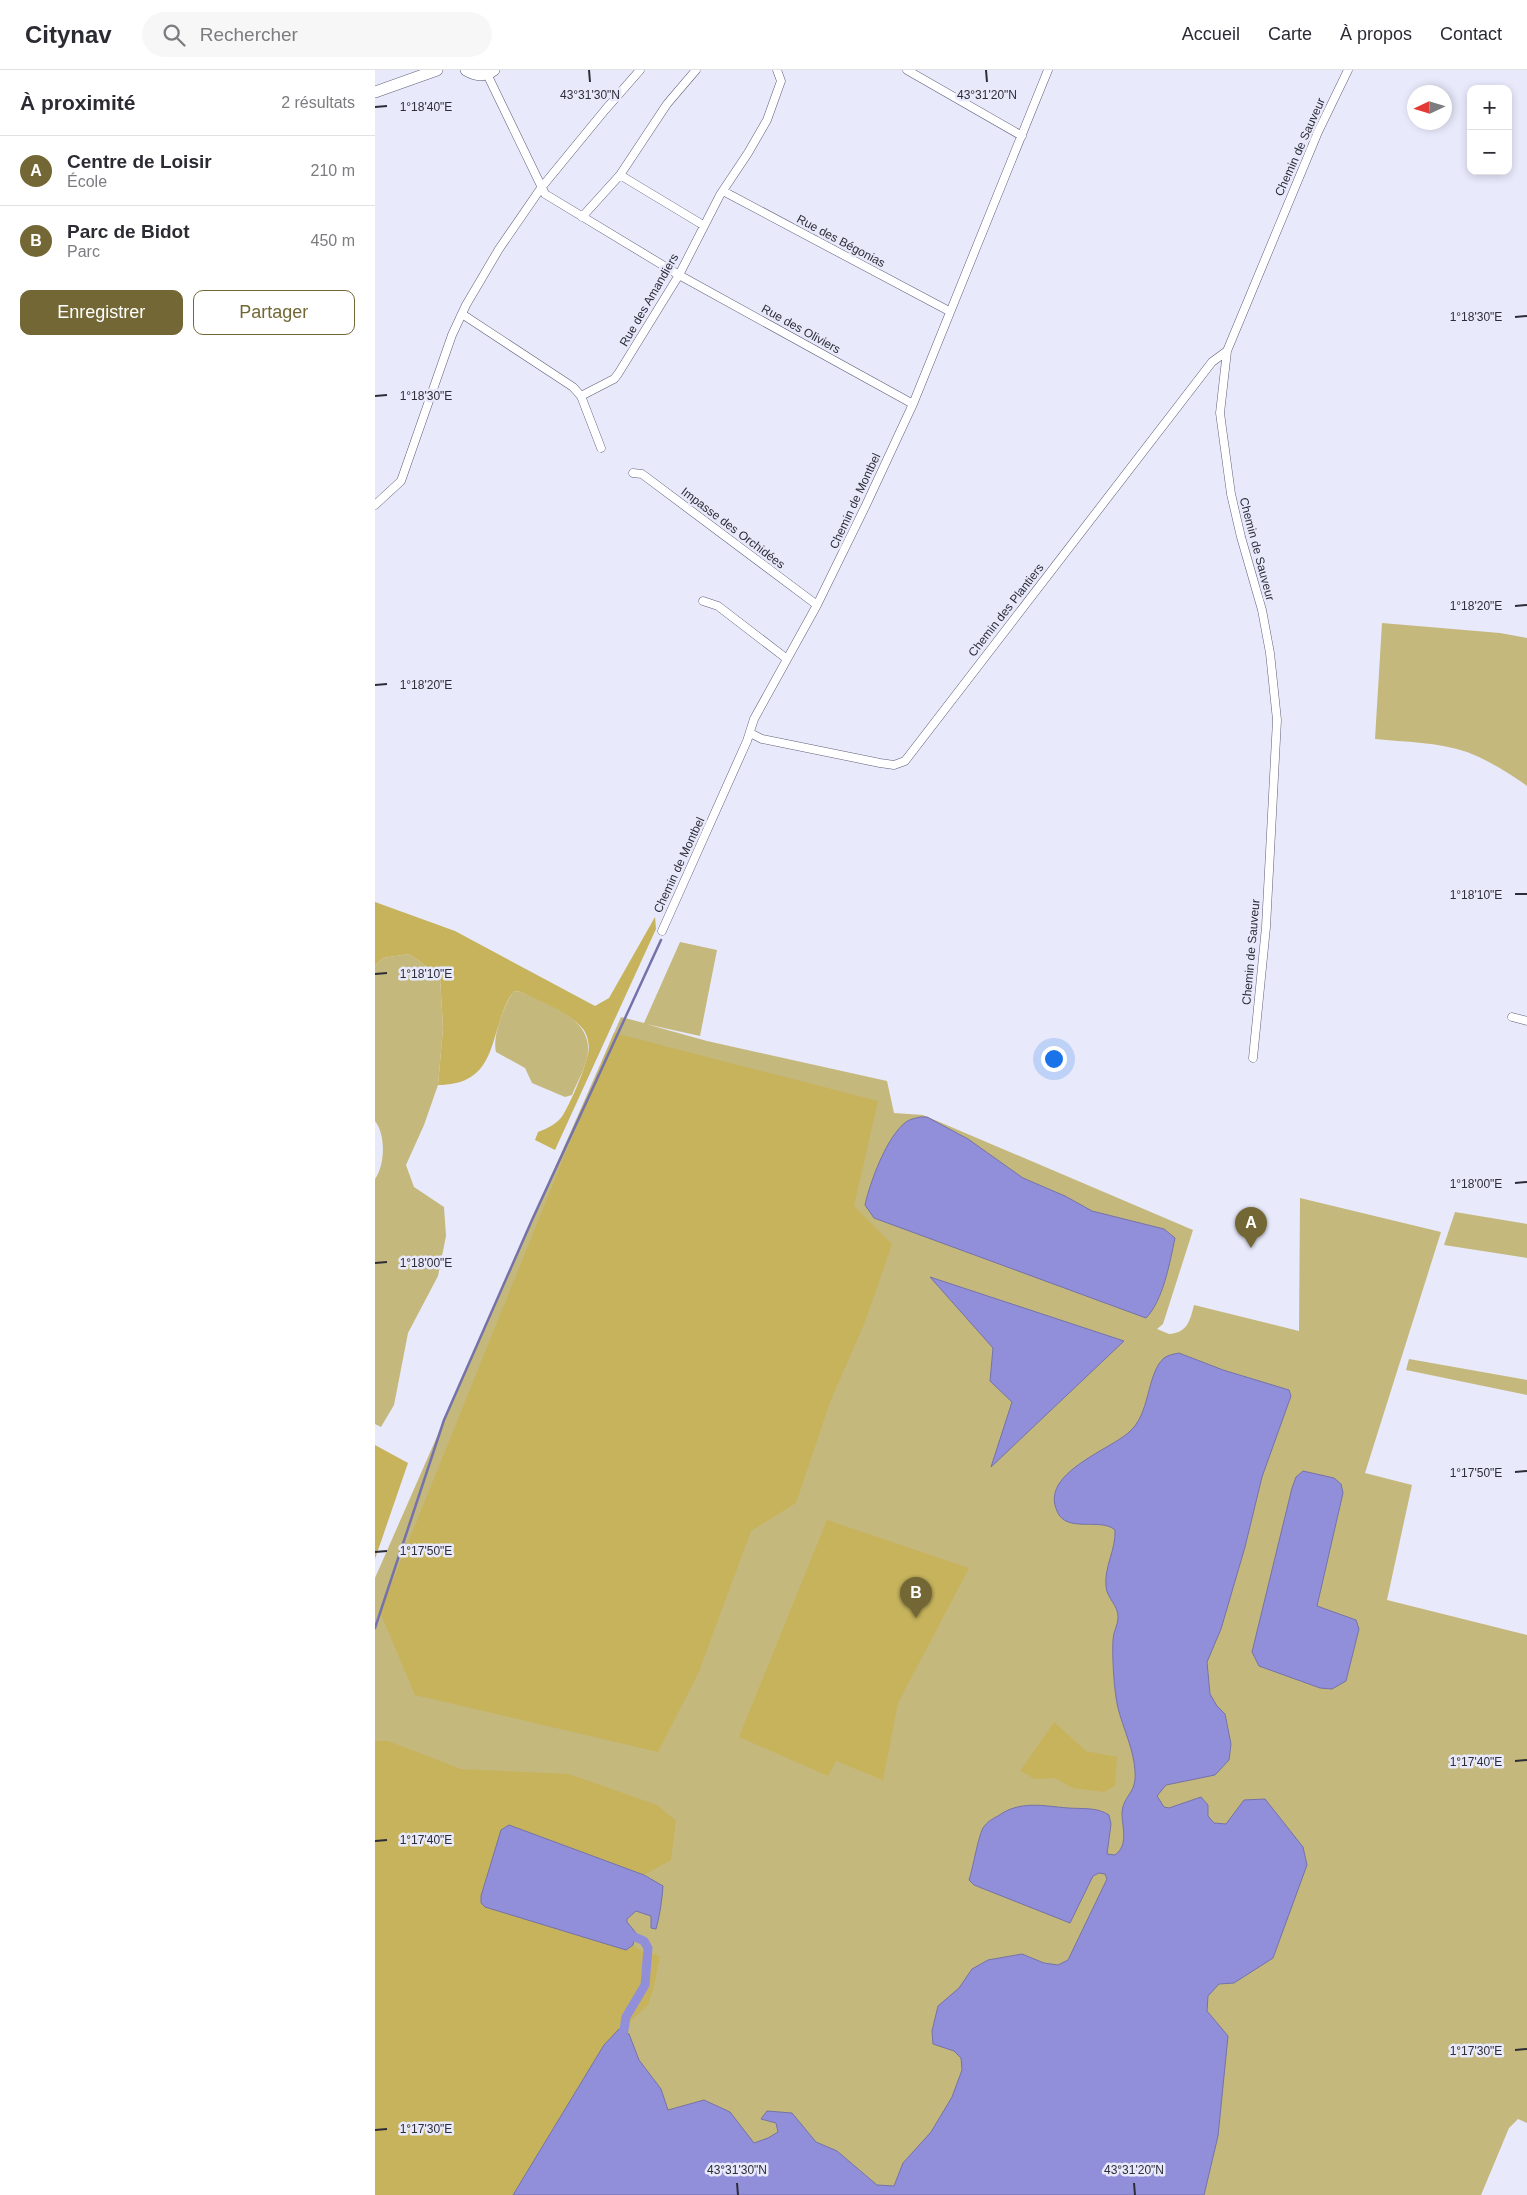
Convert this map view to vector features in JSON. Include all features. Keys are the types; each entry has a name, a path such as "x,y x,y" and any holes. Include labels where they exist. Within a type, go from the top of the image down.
{"main road":[{"path":"375,92 437,70"},
{"path":"466,70 479,76 491,72"}],"street":[{"path":"375,505 401,481 443,358 462,314 499,249 541,188 641,70"},
{"path":"582,217 620,175 667,104 696,70"},
{"name":"Rue des Amandiers","path":"581,396 614,379 619,374 679,275 703,225 767,120 781,82 777,70"},
{"path":"907,70 1022,136"},
{"name":"Chemin de Montbel","path":"662,931 669,912 710,826 750,733 754,719 817,605 913,404 949,310 1048,70"},
{"name":"Chemin de Sauveur","path":"1253,1058 1266,927 1277,720 1270,652 1262,610 1241,537 1229,476 1220,412 1227,351 1303,167 1348,70"},
{"path":"491,72 541,188"},
{"path":"620,175 703,225"},
{"name":"Rue des Oliviers","path":"541,188 545,194 679,275 913,404"},
{"name":"Rue des Bégonias","path":"723,191 949,310"},
{"path":"462,314 573,387 581,396 601,448"},
{"name":"Chemin des Plantiers","path":"750,733 762,739 880,763 894,764 905,761 1212,362 1227,351"},
{"name":"Impasse des Orchidées","path":"633,473 642,474 817,605"},
{"path":"703,601 718,606 787,659"},
{"path":"1512,1017 1527,1021"}],"shaded area":[{"path":"1382,623 1500,633 1527,638 1527,786 1498,767 1467,752 1433,744 1375,739"},
{"path":"375,902 455,931 595,1006 609,998 655,917 656,929 555,1150 535,1140 538,1132 561,1118 574,1094 589,1051 589,1045 583,1029 570,1017 554,1008 521,992 514,991 506,1005 490,1051 483,1064 473,1075 459,1082 438,1085 443,1028 440,976 409,954 383,958 375,966"},
{"path":"680,942 717,950 700,1036 646,1024 707,1041 887,1081 894,1113 923,1115 1193,1230 1163,1324 1157,1329 1169,1334 1184,1329 1189,1321 1194,1305 1299,1331 1300,1198 1441,1232 1365,1473 1412,1485 1387,1600 1527,1635 1527,2123 1518,2119 1509,2128 1481,2195 375,2195 375,1578 621,1017 644,1023"},
{"path":"409,954 440,976 443,1028 438,1085 424,1125 406,1165 414,1187 444,1207 446,1236 438,1276 408,1333 394,1405 381,1427 375,1424 375,1179 381,1166 383,1150 381,1134 375,1121 375,966 383,958"},
{"path":"514,991 521,992 565,1013 582,1030 587,1040 588,1052 584,1068 572,1095 565,1097 532,1083 525,1068 496,1052 497,1030 506,1004"},
{"path":"614,1033 878,1101 854,1206 892,1244 865,1322 830,1402 796,1503 751,1531 698,1674 658,1752 415,1695 380,1612"},
{"path":"927,1117 968,1139 1023,1178 1065,1196 1092,1211 1164,1229 1175,1238 1161,1292 1152,1311 1146,1318 874,1218 865,1205 880,1160 899,1129 908,1121"},
{"path":"1455,1212 1527,1224 1527,1258 1444,1245"},
{"path":"930,1277 1124,1341 991,1467 1012,1402 990,1381 993,1348"},
{"path":"1179,1353 1223,1370 1289,1390 1291,1396 1262,1477 1245,1547 1221,1629 1207,1662 1210,1694 1217,1706 1225,1714 1231,1744 1229,1760 1215,1775 1166,1785 1157,1796 1164,1807 1169,1808 1201,1797 1208,1805 1208,1816 1214,1823 1226,1824 1244,1800 1265,1799 1303,1847 1307,1865 1273,1958 1234,1983 1219,1984 1208,1996 1207,2011 1228,2036 1218,2136 1204,2195 513,2195 604,2045 619,2029 629,2034 639,2060 661,2089 668,2110 704,2100 730,2112 754,2143 778,2132 776,2123 761,2119 767,2111 792,2113 816,2142 837,2151 877,2185 894,2186 903,2163 931,2132 952,2097 962,2070 961,2058 954,2051 933,2044 932,2031 938,2006 959,1988 972,1969 988,1960 1022,1954 1044,1963 1058,1965 1068,1960 1107,1879 1105,1874 1099,1873 1093,1876 1070,1923 974,1885 969,1880 983,1828 1006,1811 1023,1806 1041,1805 1095,1810 1109,1815 1111,1824 1107,1854 1115,1855 1122,1846 1124,1835 1123,1807 1134,1785 1135,1771 1133,1755 1115,1693 1113,1637 1118,1614 1106,1586 1115,1530 1109,1526 1068,1522 1057,1511 1054,1498 1058,1486 1066,1475 1078,1465 1128,1433 1135,1425 1145,1406 1158,1365 1164,1358"},
{"path":"1409,1359 1527,1380 1527,1395 1406,1370"},
{"path":"375,1445 408,1463 375,1559"},
{"path":"1303,1471 1334,1478 1341,1484 1343,1493 1317,1606 1356,1620 1359,1629 1346,1681 1332,1689 1320,1688 1259,1666 1252,1652 1292,1488 1296,1477"},
{"path":"827,1520 969,1568 898,1703 883,1780 836,1761 828,1776 739,1737"},
{"path":"1054,1722 1086,1751 1117,1757 1115,1786 1104,1792 1073,1788 1055,1778 1035,1779 1020,1771"},
{"path":"375,1741 388,1741 461,1769 569,1774 657,1805 676,1821 671,1860 644,1875 509,1825 630,1949 633,1945 643,1952 660,1956 648,2005 604,2045 513,2195 375,2195"},
{"path":"509,1825 644,1875 663,1886 661,1908 656,1929 651,1928 651,1916 636,1911 627,1919 627,1922 636,1933 633,1945 626,1950 485,1907 481,1903 481,1896 501,1830"}],"waterway":[{"path":"375,1628 444,1420 532,1220 661,940"},
{"path":"624,2030 626,2017 645,1985 648,1948 644,1941 635,1937"}],"place":[{"name":"Centre de Loisir","path":"1251,1248"},
{"name":"Parc de Bidot","path":"916,1618"}]}
